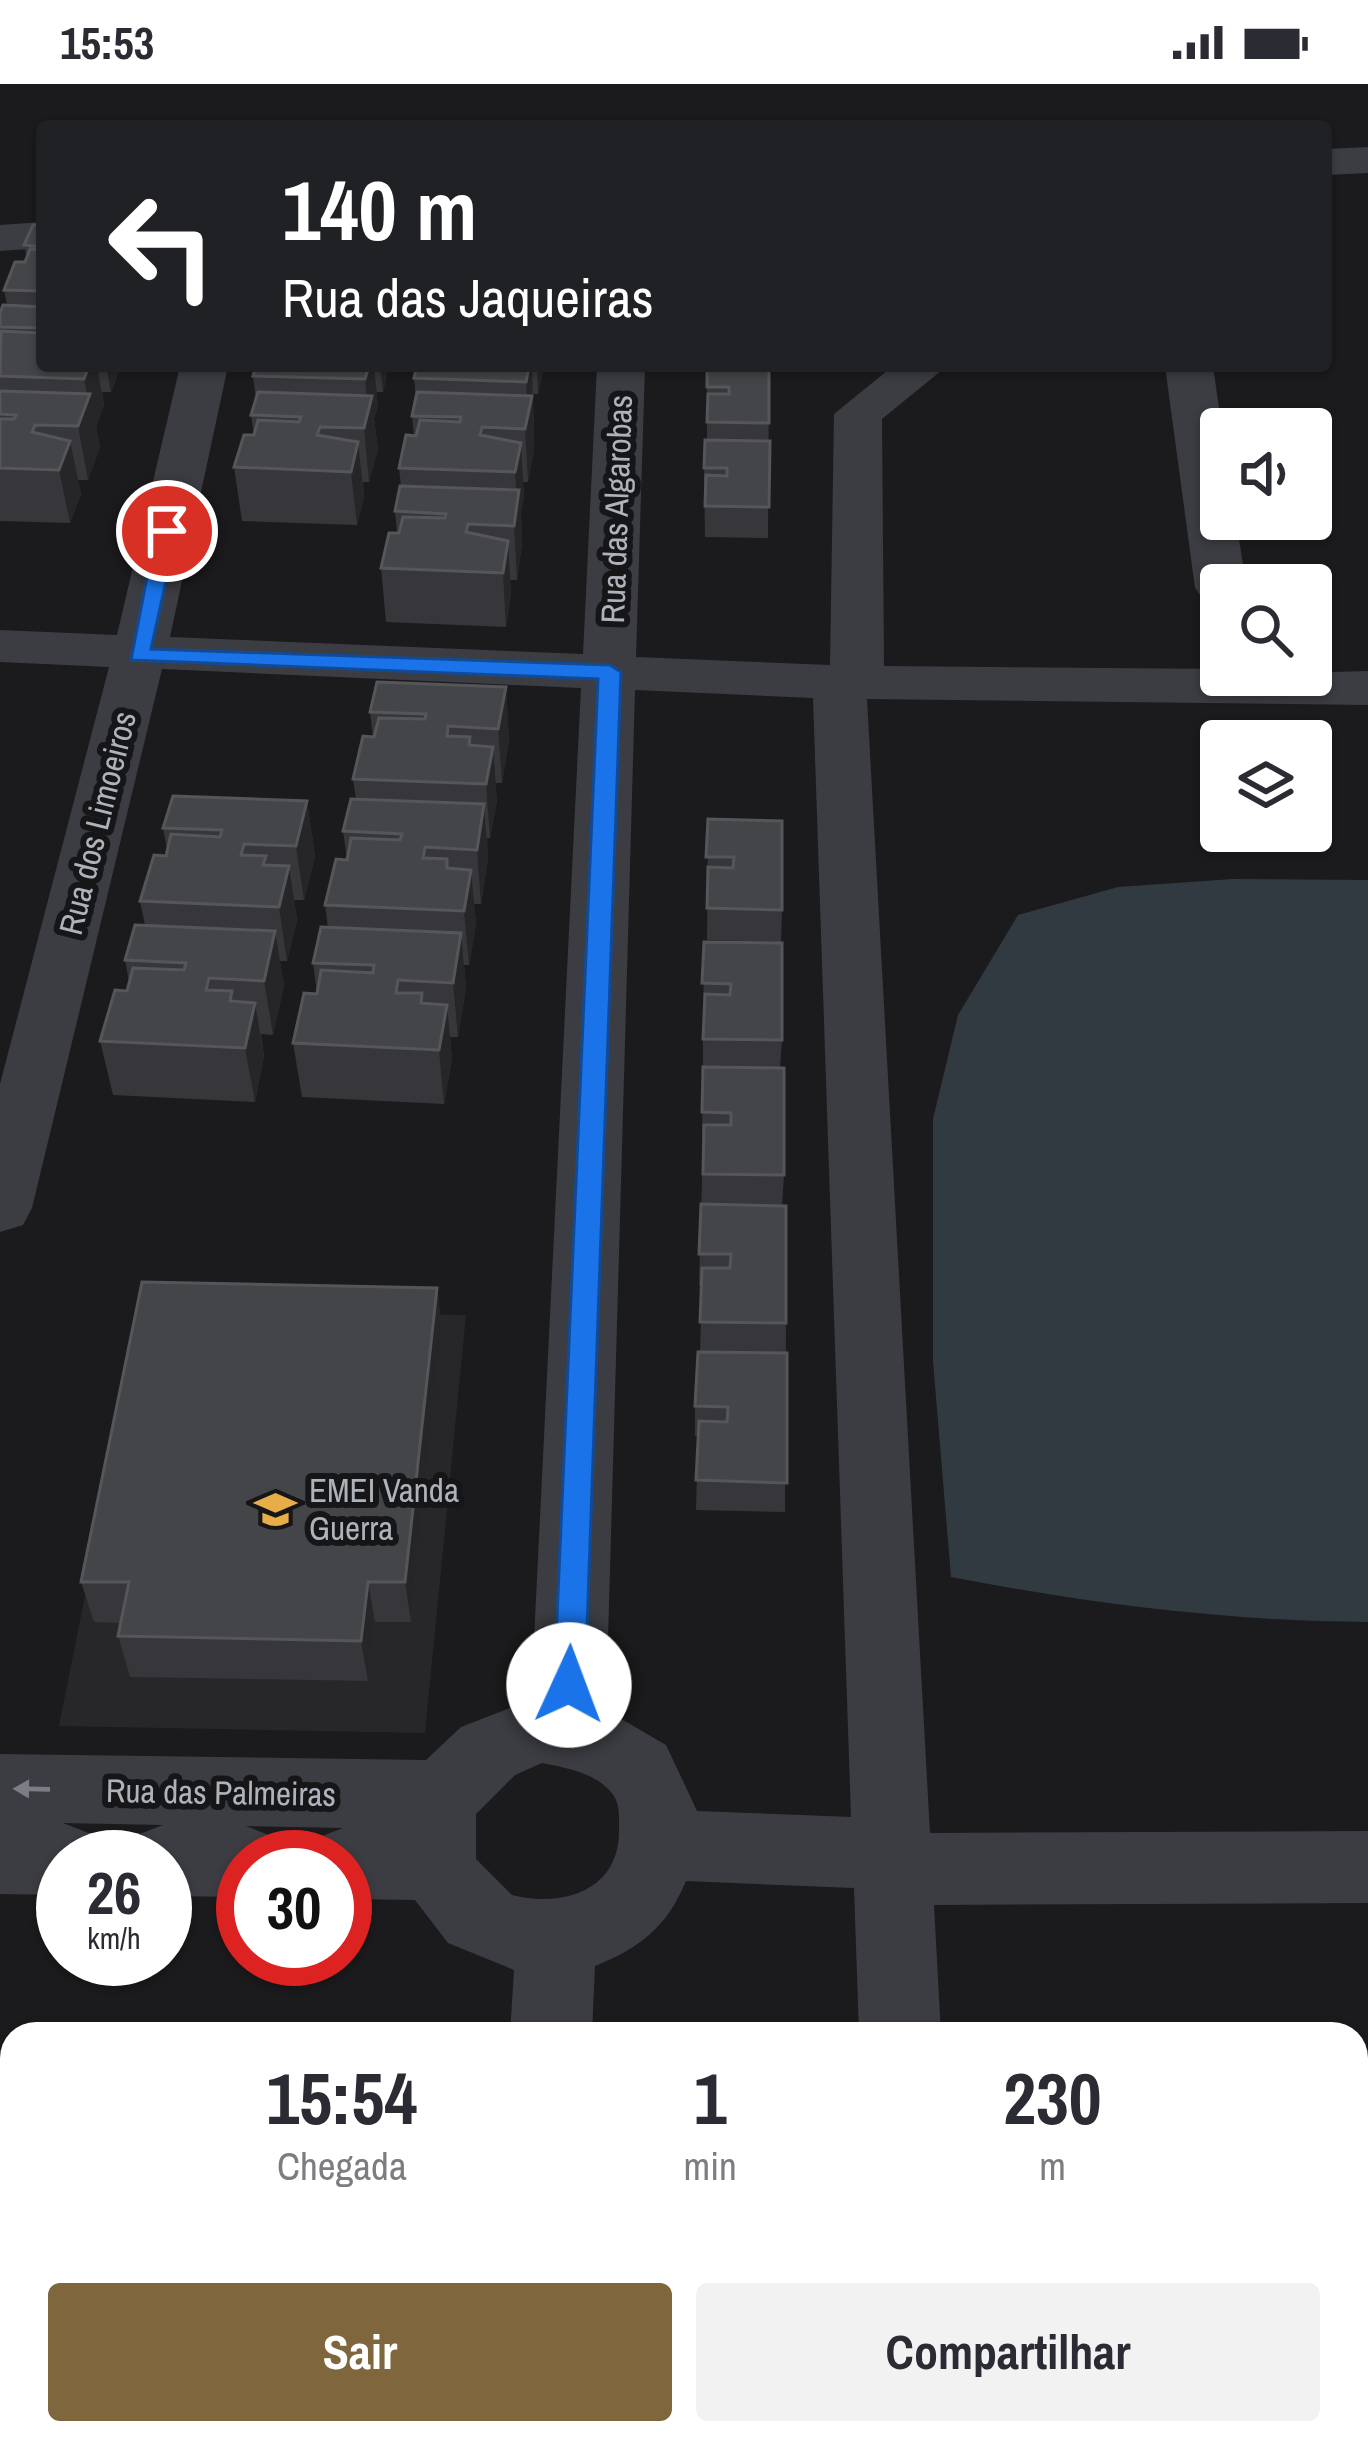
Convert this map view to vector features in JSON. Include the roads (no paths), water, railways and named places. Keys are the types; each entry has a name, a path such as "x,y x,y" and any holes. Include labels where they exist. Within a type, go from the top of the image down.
{"street":[{"path":"1332,162 1368,160"},
{"path":"1332,190 1368,188"},
{"path":"0,238 36,236"},
{"name":"Rua dos Limoeiros","path":"0,1208 139,655 203,372"},
{"name":"Rua das Algarobas","path":"567,1731 621,372"},
{"path":"900,2022 848,682 858,414 915,372"},
{"path":"1190,372 1218,564"},
{"path":"0,646 848,682 1200,681"},
{"path":"1332,686 1368,688"},
{"path":"567,1731 612,1746 648,1777 663,1820 662,1845 644,1889 607,1923 556,1938 535,1938 481,1921 447,1886 440,1829 472,1757 518,1734 567,1731"},
{"name":"Rua das Palmeiras","path":"0,1788 440,1829"},
{"name":"Rua das Palmeiras","path":"372,1853 440,1829"},
{"path":"662,1845 893,1861 1368,1867"},
{"path":"0,1858 36,1859"},
{"path":"552,2022 556,1938"}],"place":[{"name":"EMEI Vanda Guerra","path":"275,1509"}]}
